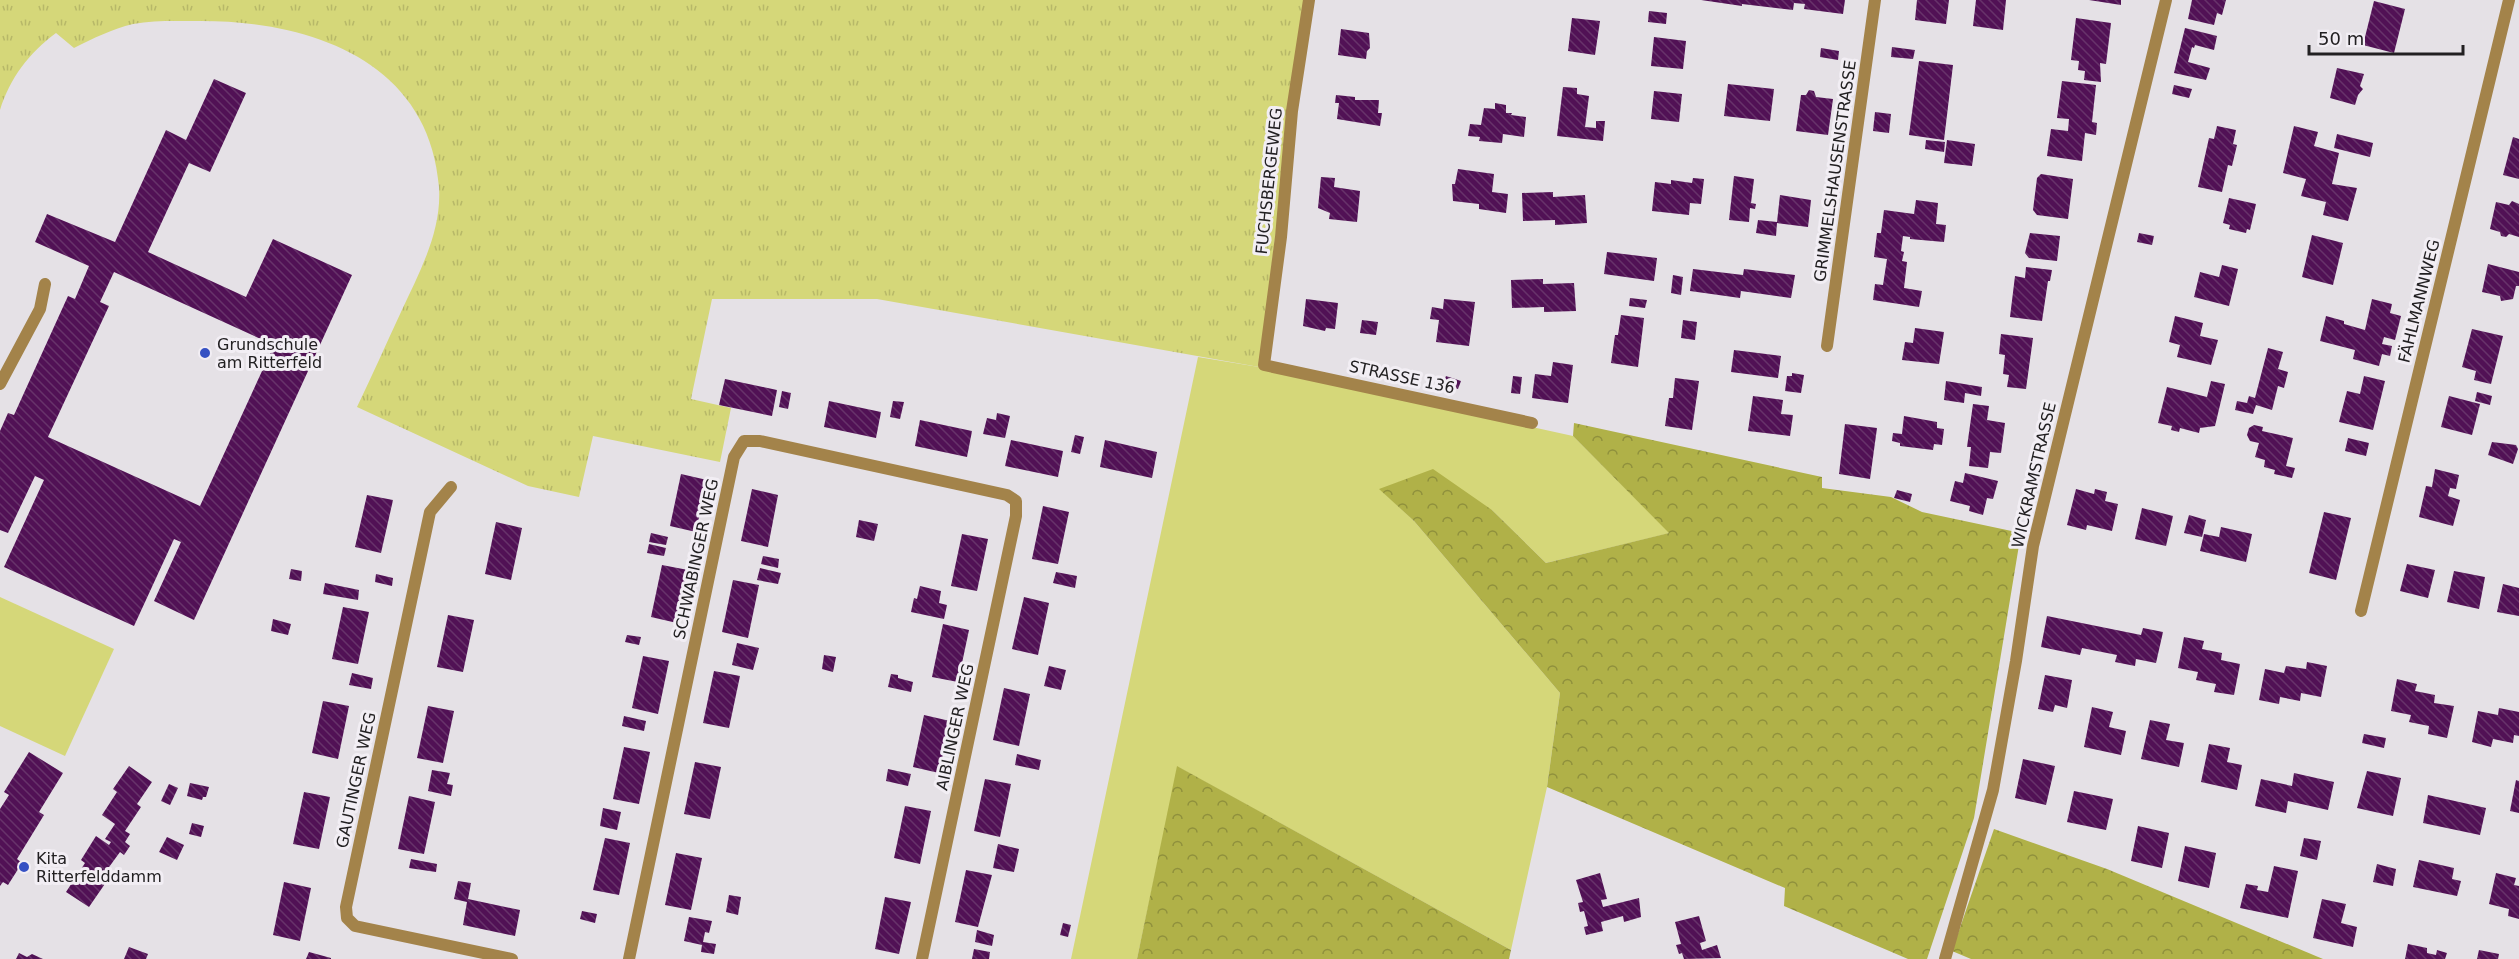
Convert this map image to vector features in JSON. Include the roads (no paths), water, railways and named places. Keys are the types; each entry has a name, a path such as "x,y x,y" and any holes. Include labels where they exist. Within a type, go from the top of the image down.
{"street":[{"name":"FUCHSBERGEWEG","path":"1264,365 1281,237 1292,111 1309,0"},
{"name":"GRIMMELSHAUSENSTRASSE","path":"1827,346 1875,0"},
{"name":"WICKRAMSTRASSE","path":"1945,959 1993,790 2016,661 2033,546 2166,0"},
{"name":"FÄHLMANNWEG","path":"2361,611 2510,0"},
{"path":"0,384 40,309 45,284"},
{"name":"STRASSE 136","path":"1264,365 1532,423"},
{"name":"SCHWABINGER WEG","path":"629,959 734,457 744,441 760,441 794,448 1006,495 1016,501"},
{"name":"GAUTINGER WEG","path":"451,487 430,512 346,907 347,918 355,926 512,959"},
{"name":"AIBLINGER WEG","path":"922,959 1014,527 1016,501"}],"place":[{"name":"Grundschule am Ritterfeld","path":"205,353"},
{"name":"Kita Ritterfelddamm","path":"24,867"}]}
